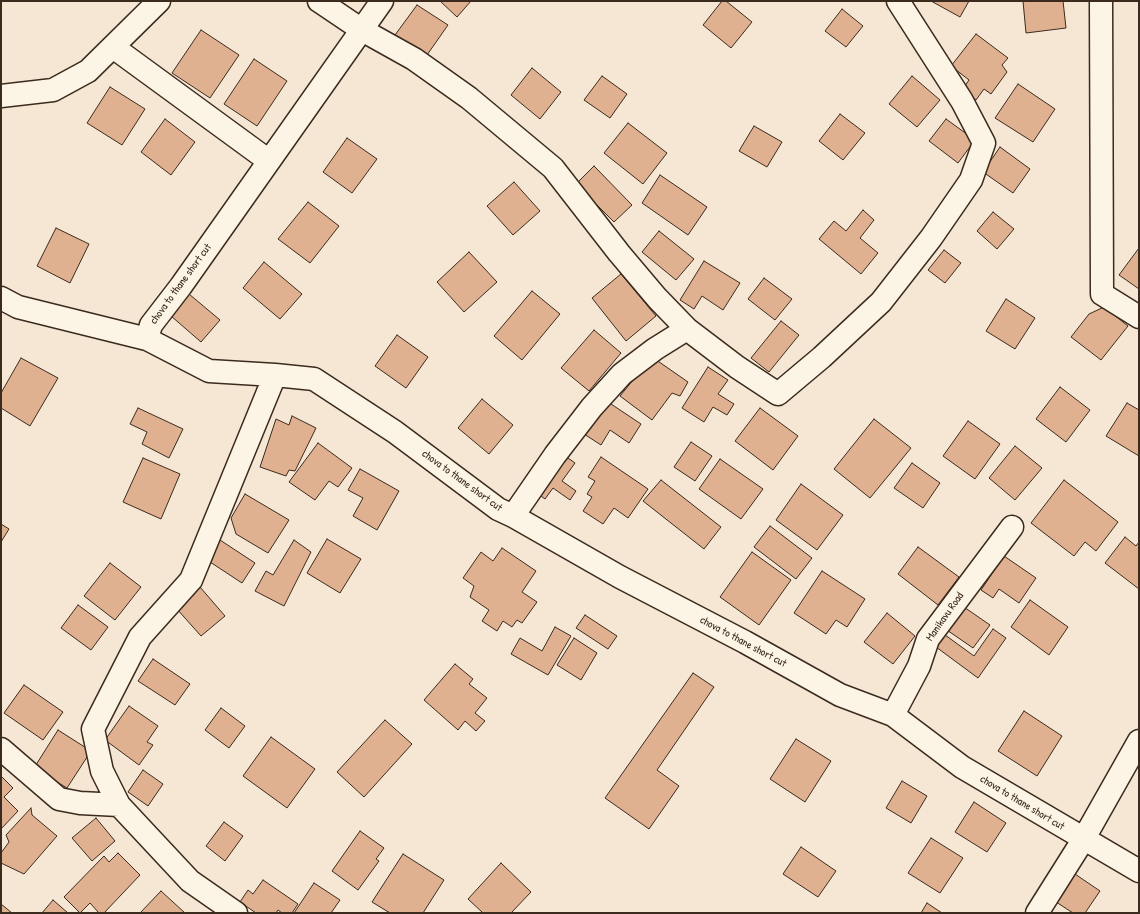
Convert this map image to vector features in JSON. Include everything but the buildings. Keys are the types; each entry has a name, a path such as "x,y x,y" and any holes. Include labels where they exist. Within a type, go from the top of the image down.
{"street":[{"path":"1,96 53,90 88,71 159,1"},
{"path":"319,1 362,30 414,59 469,98 553,168 619,253 657,298 687,329 737,367 778,394 822,357 881,302 930,238 971,180 984,143 962,101 898,1"},
{"path":"1101,1 1102,294 1139,317"},
{"name":"chova to thane short cut","path":"380,4 181,286 151,325 147,339 209,371 314,379 395,432 498,508 620,577 745,642 840,696 893,715 962,767 1083,840 1139,871"},
{"path":"113,46 269,161"},
{"path":"1,298 18,307 147,339"},
{"path":"513,516 555,455 578,425 622,374 655,349 687,329"},
{"path":"236,913 190,881 119,805 102,771 92,729 140,637 192,580 275,375"},
{"name":"Manikavu Road","path":"893,715 919,666 928,639 1012,527"},
{"path":"1037,913 1083,840 1139,741"},
{"path":"1,748 60,799 80,803 119,805"}]}
